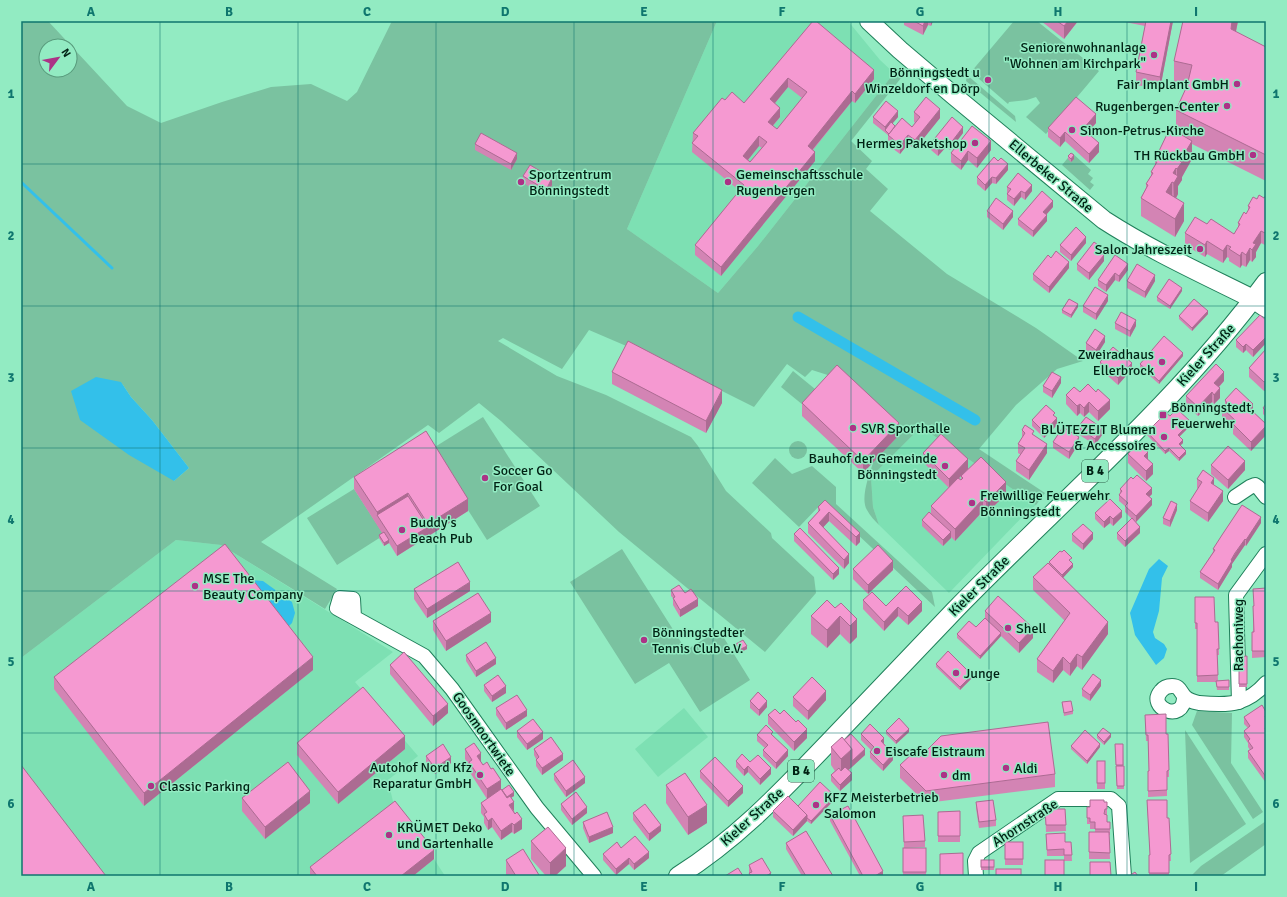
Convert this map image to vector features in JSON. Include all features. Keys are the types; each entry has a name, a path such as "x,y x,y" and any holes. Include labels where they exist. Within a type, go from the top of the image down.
{"main road":[{"name":"Ellerbeker Straße","path":"869,21 900,50 953,95 1104,220 1169,258 1260,304"},
{"name":"Kieler Straße","path":"678,876 697,864 730,839 772,801 955,610 1157,410 1210,353 1260,304 1266,282"}],"street":[{"path":"1235,497 1255,485 1266,497"},
{"name":"Rachoniweg","path":"1239,702 1236,595 1266,554"},
{"name":"Goosmoortwiete","path":"354,617 424,656 452,689 537,808 594,876"},
{"path":"1184,697 1194,702 1210,704 1239,702 1264,691"},
{"name":"Ahornstraße","path":"976,876 975,861 979,853 1058,799 1111,800 1119,806 1124,876"}],"shaded area":[{"path":"21,21 48,21 64,38 38,38 38,78 78,78 78,53 127,106 161,123 271,87 311,84 347,101 357,92 392,21 717,21 627,229 718,293 758,246 894,73 901,78 851,141 872,161 866,169 888,189 870,211 947,274 1036,328 1083,361 1057,369 1016,405 979,449 1045,493 1036,505 921,427 871,477 873,507 879,525 868,512 864,500 869,474 873,463 837,378 812,370 805,377 787,364 754,407 666,363 589,330 562,369 503,338 498,341 557,376 606,395 691,437 726,491 771,533 772,538 814,577 816,593 765,652 619,532 501,421 479,403 439,433 428,425 261,542 337,589 325,609 221,545 176,540 21,658","holes":["121,382 131,397 152,420 189,468 174,481"]},
{"name":"Gemeinschaftsschule Rugenbergen","path":"717,21 848,21 880,60 894,73 758,246 718,293 627,229"},
{"path":"1014,21 1037,21 1099,71 1046,134 1026,117 1040,103 1036,97 1027,100 1009,102 1008,104 971,72"},
{"path":"967,75 1015,116 1016,122 966,81"},
{"path":"1072,153 1091,170 1088,174 1093,178 1090,182 1094,185 1090,190 1062,165"},
{"path":"793,371 815,389 803,405 781,387"},
{"name":"Soccer Go For Goal","path":"483,417 540,506 487,540 430,450"},
{"path":"921,427 1036,505 1026,513 949,593 879,525 873,507 871,477"},
{"path":"798,441 804,444 807,450 804,456 798,459 792,456 789,450 792,444"},
{"path":"775,458 792,474 812,466 836,487 836,504 932,592 935,607 823,502 799,527 752,483"},
{"path":"354,489 384,535 337,565 307,518"},
{"path":"176,540 221,545 393,652 355,682 418,756 388,780 395,810 434,859 445,876 21,876 21,658"},
{"name":"Bönningstedter Tennis Club e.V.","path":"622,549 686,650 719,630 750,680 700,712 669,663 635,684 570,582"},
{"path":"684,708 708,737 658,777 635,749"},
{"path":"1197,711 1232,713 1231,763 1263,812 1253,819 1192,725"},
{"path":"1185,730 1246,824 1190,863"},
{"path":"1266,821 1266,844 1221,876 1191,876 1201,866"}],"water":[{"path":"96,377 121,382 131,397 152,420 189,468 174,481 129,455 80,420 71,391"},
{"path":"1159,559 1168,566 1162,578 1159,611 1153,632 1155,638 1164,644 1167,649 1164,658 1156,665 1135,635 1130,613 1149,569"},
{"path":"251,580 263,581 292,602 295,613 292,623 288,627"}],"building":[{"path":"813,21 816,21 874,70 855,94 852,91 808,146 815,152 721,267 695,245 744,185 692,143 698,136 693,133 722,98 725,100 732,92 744,103","holes":["788,78 807,92 777,129 768,122 780,108 770,99","759,136 767,142 750,162 743,156"]},
{"path":"914,21 925,21 923,26"},
{"path":"1057,21 1068,21 1064,26"},
{"name":"Seniorenwohnanlage \"Wohnen am Kirchpark\"","path":"1146,21 1171,21 1160,77 1136,72"},
{"name":"Rugenbergen-Center","path":"1183,21 1232,21 1231,29 1266,47 1266,155 1176,110 1187,86 1192,65 1174,61"},
{"path":"926,97 940,109 915,140 908,135 900,145 888,135 902,118 912,127 920,117 914,112"},
{"name":"Simon-Petrus-Kirche","path":"1076,97 1096,114 1083,129 1099,143 1089,154 1065,132 1060,138 1048,128"},
{"path":"886,101 898,111 885,127 873,117"},
{"path":"952,117 963,127 950,144 946,140 938,150 931,143"},
{"path":"891,122 895,126 889,134 885,130"},
{"path":"972,126 991,141 977,158 968,151 961,161 951,153"},
{"path":"1170,128 1192,141 1180,161 1182,162 1173,173 1178,176 1166,192 1184,203 1175,219 1141,198 1148,185 1146,184 1153,173 1151,172 1157,162 1155,161"},
{"path":"481,133 517,153 511,164 475,144"},
{"path":"1071,153 1074,155 1071,159 1068,156"},
{"path":"994,157 998,161 1001,158 1008,164 996,178 992,177 985,185 977,177"},
{"path":"530,165 552,178 546,190 523,176"},
{"path":"1018,173 1032,185 1025,193 1021,191 1014,199 1007,194 1011,189 1007,187"},
{"path":"1042,191 1053,201 1043,212 1047,215 1033,231 1018,219"},
{"path":"1259,195 1264,198 1266,195 1266,231 1265,233 1261,231 1253,243 1256,244 1252,250 1250,248 1246,255 1242,252 1240,256 1229,249 1231,247 1227,245 1223,251 1207,241 1205,245 1185,233 1195,217 1207,224 1211,219 1234,234 1240,224 1238,223 1244,212 1246,214 1250,207 1248,206 1253,197 1257,199"},
{"path":"996,198 1013,211 1003,224 987,211"},
{"path":"1076,227 1086,237 1071,255 1060,245"},
{"path":"1094,242 1101,247 1099,251 1104,255 1089,273 1077,264"},
{"path":"1056,251 1069,262 1049,287 1033,274 1048,255 1051,258"},
{"path":"1115,255 1128,264 1119,276 1115,273 1106,285 1098,280"},
{"path":"1137,264 1155,275 1145,292 1127,281"},
{"path":"1169,279 1182,288 1170,306 1157,297"},
{"path":"1095,287 1108,295 1096,314 1083,306"},
{"path":"1069,299 1078,304 1071,315 1062,310"},
{"path":"1194,299 1208,311 1192,328 1179,316"},
{"path":"1121,312 1136,320 1130,331 1115,323"},
{"path":"1260,315 1266,320 1266,337 1253,350 1246,344 1243,347 1236,340"},
{"path":"1095,329 1105,336 1096,350 1086,343"},
{"name":"Zweiradhaus Ellerbrock","path":"1164,336 1183,353 1159,381 1140,364"},
{"path":"628,341 722,390 706,421 612,372"},
{"path":"1113,347 1132,363 1118,378 1100,362"},
{"path":"1266,349 1266,380 1264,382 1249,368"},
{"path":"1216,364 1224,372 1214,383 1220,388 1214,395 1212,392 1198,407 1186,396"},
{"name":"SVR Sporthalle","path":"837,365 899,423 863,461 802,403"},
{"path":"1052,372 1061,377 1052,391 1043,386"},
{"path":"1088,384 1096,392 1098,389 1110,400 1098,411 1089,402 1084,408 1080,404 1077,406 1066,395 1074,387 1080,392"},
{"path":"1236,388 1253,404 1249,408 1266,424 1266,426 1251,442 1233,424 1236,421 1222,408 1227,403 1225,400"},
{"path":"1266,404 1266,411 1263,408"},
{"path":"1046,405 1055,413 1053,415 1057,418 1044,432 1032,420"},
{"name":"BLÜTEZEIT Blumen & Accessoires","path":"1177,409 1191,422 1178,435 1183,440 1179,444 1186,451 1179,458 1169,448 1165,451 1147,432 1166,413 1170,416"},
{"path":"1086,417 1102,428 1095,439 1078,427"},
{"path":"1025,425 1034,431 1032,434 1047,444 1029,470 1016,461 1025,448 1018,444 1025,433 1022,430"},
{"path":"1063,427 1079,437 1069,452 1053,442"},
{"path":"426,431 468,499 428,524 408,493 377,512 354,477"},
{"name":"Bauhof der Gemeinde Bönningstedt","path":"941,434 968,459 949,479 923,453"},
{"path":"1138,443 1148,452 1144,456 1153,464 1146,471 1128,454"},
{"path":"1228,446 1245,461 1228,480 1211,465"},
{"name":"Freiwillige Feuerwehr Bönningstedt","path":"981,457 1006,482 986,502 983,499 955,529 931,506 958,478 961,480 963,478 961,476"},
{"path":"1203,470 1214,478 1211,483 1223,491 1208,513 1190,501 1202,482 1197,479"},
{"path":"1137,475 1152,488 1146,494 1152,499 1136,516 1125,506 1128,503 1119,495 1122,491 1120,489 1131,477 1133,479"},
{"name":"Buddy's Beach Pub","path":"408,496 428,527 397,546 377,515"},
{"path":"1110,499 1122,511 1113,519 1110,516 1104,522 1095,513"},
{"path":"825,500 860,533 856,537 829,512 819,523 849,554 844,560 808,523 820,510 818,507"},
{"path":"1171,501 1177,504 1170,521 1163,518"},
{"path":"1242,505 1261,517 1246,540 1245,539 1235,553 1231,560 1232,561 1218,584 1200,572 1215,550 1213,549"},
{"path":"929,512 951,532 943,540 922,520"},
{"path":"1132,518 1140,527 1125,541 1117,533"},
{"path":"1083,524 1093,533 1083,544 1072,534"},
{"path":"800,528 839,568 833,574 794,534"},
{"path":"384,532 389,540 384,543 379,535"},
{"path":"225,544 313,657 144,793 54,677"},
{"path":"878,545 893,561 868,585 853,569"},
{"path":"1064,550 1072,558 1069,560 1073,564 1062,575 1049,562 1060,551 1062,552"},
{"path":"458,562 470,582 427,609 414,589"},
{"path":"1048,563 1108,622 1082,657 1077,654 1070,664 1063,657 1053,671 1037,659 1070,613 1033,577"},
{"path":"679,585 685,593 691,589 698,599 680,610 673,598 675,597 671,590"},
{"path":"906,586 922,602 908,616 898,607 884,622 863,600 872,592 886,606"},
{"path":"1266,588 1266,651 1252,651 1252,632 1254,632 1253,589"},
{"path":"478,593 491,613 446,641 433,621"},
{"path":"998,596 1033,628 1019,643 985,611"},
{"path":"1195,597 1214,597 1215,622 1218,622 1218,675 1197,676 1197,623 1195,623"},
{"path":"827,600 835,608 841,603 857,619 850,626 840,616 827,630 811,616"},
{"path":"985,618 1001,633 980,656 957,634 969,621 976,627"},
{"path":"743,640 747,646 739,650 736,644"},
{"path":"486,642 496,658 476,671 466,655"},
{"path":"948,651 972,675 960,687 936,664"},
{"path":"404,652 448,704 433,716 390,665"},
{"path":"1247,656 1247,684 1239,684 1239,657"},
{"path":"1093,674 1101,680 1090,695 1082,689"},
{"path":"498,675 506,686 492,696 484,685"},
{"path":"812,677 826,691 808,711 793,697"},
{"path":"1229,680 1229,687 1217,687 1216,681"},
{"path":"363,687 405,736 338,792 297,743"},
{"path":"758,692 767,701 759,710 750,701"},
{"path":"517,695 527,710 506,723 496,708"},
{"path":"1071,701 1073,711 1064,713 1062,702"},
{"path":"1262,705 1266,712 1266,777 1248,751 1253,748 1248,741 1250,739 1244,731 1250,726 1244,717"},
{"path":"775,709 780,714 784,710 796,722 798,720 807,729 794,742 768,715"},
{"path":"1166,714 1169,770 1167,771 1167,790 1148,791 1148,735 1146,735 1145,715"},
{"path":"899,718 909,729 896,741 886,731"},
{"path":"533,719 543,732 527,744 517,731"},
{"path":"1048,722 1055,774 926,791 900,765 914,752 920,757 941,736"},
{"name":"Eiscafe Eistraum","path":"870,724 884,738 881,741 893,754 883,765 870,752 874,747 861,734"},
{"path":"766,725 773,732 771,734 788,750 776,763 763,750 768,745 757,735"},
{"path":"1103,728 1111,734 1104,742 1097,735"},
{"path":"1085,730 1100,744 1087,761 1071,746"},
{"path":"851,734 865,749 852,761 852,749 844,740"},
{"path":"551,737 563,754 542,768 536,760 539,757 534,749"},
{"path":"842,737 852,749 841,759 831,747"},
{"path":"474,743 481,753 477,756 483,765 487,762 501,780 487,789 469,762 472,760 465,749"},
{"path":"443,744 451,757 435,768 426,756"},
{"path":"1115,744 1123,744 1123,765 1116,765"},
{"path":"742,754 750,762 758,755 771,768 760,779 748,766 744,770 736,761"},
{"path":"715,757 743,786 728,801 700,771"},
{"path":"573,760 585,777 566,791 554,774"},
{"path":"1097,761 1105,761 1105,783 1097,783"},
{"path":"288,762 310,791 265,827 242,798"},
{"path":"21,765 106,876 21,876"},
{"path":"1116,766 1124,766 1124,786 1117,786"},
{"path":"845,767 852,773 840,785 831,775 839,768 841,771"},
{"path":"685,773 707,805 688,817 666,785"},
{"name":"KFZ Meisterbetrieb Salomon","path":"820,782 835,796 811,821 798,806"},
{"path":"509,785 514,792 507,797 502,790"},
{"path":"501,789 507,798 510,796 514,802 509,805 515,814 517,812 522,819 514,825 512,823 501,831 492,818 488,821 484,814 487,812 481,803"},
{"path":"576,792 587,807 572,819 561,804"},
{"path":"788,796 807,815 793,830 773,811"},
{"path":"993,800 996,820 979,822 976,802"},
{"path":"1090,800 1104,800 1104,802 1107,802 1107,809 1105,809 1104,814 1107,815 1107,822 1110,822 1110,829 1095,829 1095,822 1090,822 1090,818 1087,818 1087,807 1090,807"},
{"path":"1147,800 1167,800 1167,818 1169,818 1171,854 1169,855 1169,873 1149,873 1150,855"},
{"name":"KRÜMET Deko und Gartenhalle","path":"395,801 434,850 401,876 317,876 310,867"},
{"path":"645,804 661,825 649,834 633,813"},
{"path":"848,806 883,871 875,876 863,876 830,815"},
{"path":"1045,809 1065,809 1066,825 1046,825"},
{"path":"960,811 960,836 938,836 938,812"},
{"path":"607,812 613,827 589,837 583,822"},
{"path":"923,815 925,841 904,842 903,816"},
{"path":"548,827 566,848 550,863 531,841"},
{"path":"806,831 833,876 806,876 786,843"},
{"path":"1089,832 1109,832 1110,853 1089,852"},
{"path":"1065,833 1065,842 1071,842 1072,855 1064,855 1064,849 1047,850 1046,834"},
{"path":"635,836 649,852 634,864 629,858 616,869 603,854 617,842 621,848"},
{"path":"1005,842 1023,842 1023,859 1005,859"},
{"path":"903,848 926,848 926,872 903,872"},
{"path":"523,849 539,875 516,876 506,860"},
{"path":"963,853 963,876 940,876 940,854"},
{"path":"762,858 771,873 766,876 751,876 749,873 752,872 749,865"},
{"path":"981,860 994,860 994,867 981,867"},
{"path":"1045,860 1064,860 1064,876 1045,876"},
{"path":"1090,862 1110,862 1111,876 1090,876"},
{"path":"738,868 743,876 725,876"},
{"path":"996,869 1021,869 1021,876 996,876"},
{"path":"1135,872 1138,876 1129,876"}],"waterway":[{"path":"21,182 112,268"},
{"path":"798,317 975,420"}],"place":[{"name":"Seniorenwohnanlage \"Wohnen am Kirchpark\"","path":"1154,55"},
{"name":"Bönningstedt u Winzeldorf en Dörp","path":"988,80"},
{"name":"Fair Implant GmbH","path":"1237,84"},
{"name":"Rugenbergen-Center","path":"1227,106"},
{"name":"Simon-Petrus-Kirche","path":"1072,130"},
{"name":"Hermes Paketshop","path":"975,143"},
{"name":"TH Rückbau GmbH","path":"1253,155"},
{"name":"Sportzentrum Bönningstedt","path":"521,182"},
{"name":"Gemeinschaftsschule Rugenbergen","path":"728,182"},
{"name":"Salon Jahreszeit","path":"1200,249"},
{"name":"Zweiradhaus Ellerbrock","path":"1162,362"},
{"name":"Bönningstedt, Feuerwehr","path":"1163,415"},
{"name":"SVR Sporthalle","path":"853,428"},
{"name":"BLÜTEZEIT Blumen & Accessoires","path":"1164,437"},
{"name":"Bauhof der Gemeinde Bönningstedt","path":"945,466"},
{"name":"Soccer Go For Goal","path":"485,478"},
{"name":"Freiwillige Feuerwehr Bönningstedt","path":"972,503"},
{"name":"Buddy's Beach Pub","path":"402,530"},
{"name":"MSE The Beauty Company","path":"195,586"},
{"name":"Shell","path":"1008,628"},
{"name":"Bönningstedter Tennis Club e.V.","path":"644,640"},
{"name":"Junge","path":"956,673"},
{"name":"Eiscafe Eistraum","path":"877,751"},
{"name":"Aldi","path":"1006,768"},
{"name":"Autohof Nord Kfz Reparatur GmbH","path":"480,775"},
{"name":"dm","path":"944,775"},
{"name":"Classic Parking","path":"151,786"},
{"name":"KFZ Meisterbetrieb Salomon","path":"816,805"},
{"name":"KRÜMET Deko und Gartenhalle","path":"389,835"}]}
